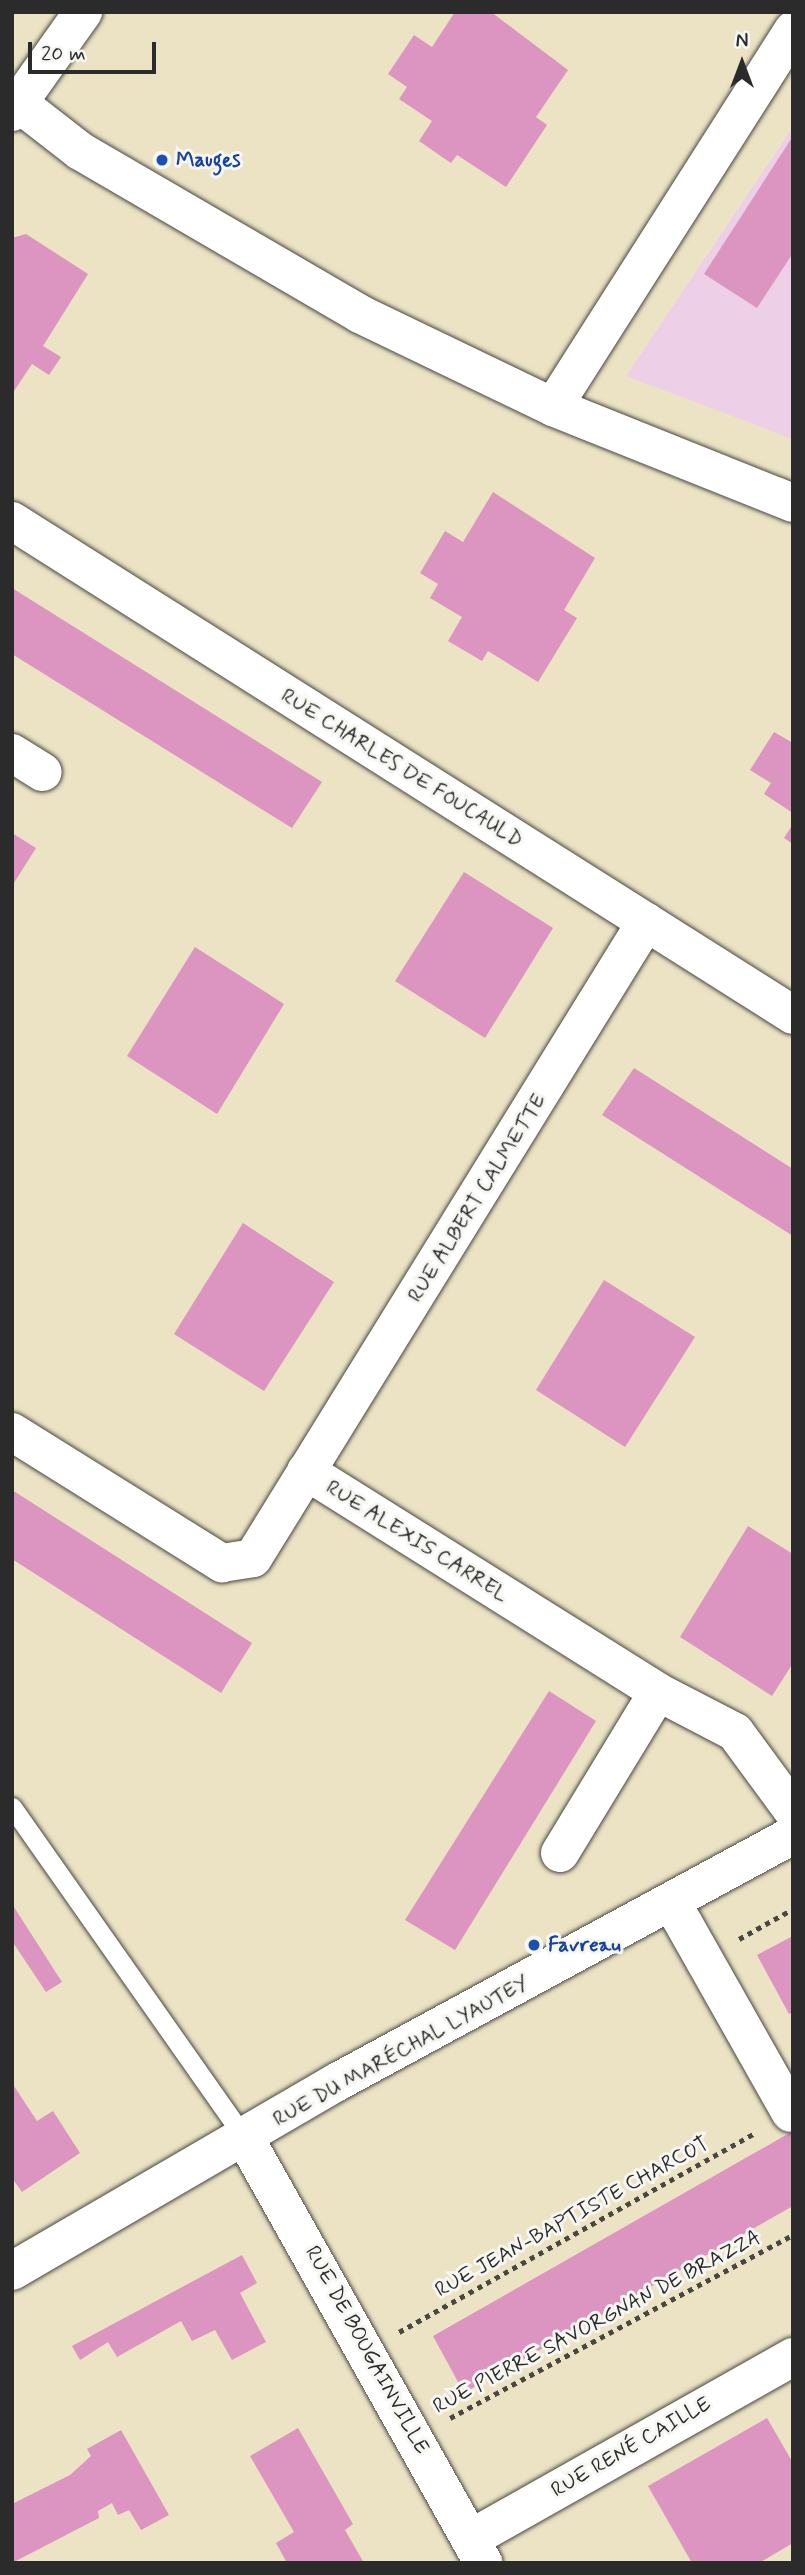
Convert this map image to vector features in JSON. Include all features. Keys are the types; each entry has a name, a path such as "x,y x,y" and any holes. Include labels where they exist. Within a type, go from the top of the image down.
{"street":[{"path":"83,12 14,103 80,151 360,314 553,407 793,503"},
{"path":"553,407 793,30"},
{"name":"RUE CHARLES DE FOUCAULD","path":"12,521 793,1015"},
{"name":"RUE ALBERT CALMETTE","path":"306,1471 646,922"},
{"name":"RUE ALEXIS CARREL","path":"12,1432 222,1563 253,1558 306,1471 658,1692 735,1732 793,1811"},
{"path":"560,1853 658,1692"},
{"name":"RUE DU MARÉCHAL LYAUTEY","path":"14,2264 246,2140 337,2082 672,1903 793,1835"},
{"path":"672,1903 791,2113"},
{"name":"RUE DE BOUGAINVILLE","path":"246,2140 368,2350 477,2551"},
{"name":"RUE RENÉ CAILLE","path":"477,2551 793,2357"}],"lane":[{"path":"12,1807 246,2140"}],"path":[{"path":"704,1956 793,1909"},
{"name":"RUE JEAN-BAPTISTE CHARCOT","path":"368,2350 791,2113"},
{"name":"RUE PIERRE SAVORGNAN DE BRAZZA","path":"415,2436 793,2235"}],"shaded area":[{"path":"793,127 793,439 626,376"}],"building":[{"path":"455,12 491,12 568,70 536,117 547,125 506,187 457,155 451,163 419,141 432,121 399,99 407,87 388,74 414,35 432,47"},
{"path":"793,136 793,253 757,308 704,274"},
{"path":"26,234 88,274 43,346 61,357 49,375 32,364 12,394 12,238"},
{"path":"493,492 595,558 564,610 577,618 538,682 488,651 482,661 448,641 462,617 430,598 438,584 420,573 445,531 463,542"},
{"path":"12,588 322,782 292,828 12,654"},
{"path":"774,732 793,743 793,813 764,794 771,783 750,770"},
{"path":"793,824 793,844 784,838"},
{"path":"12,833 36,848 12,886"},
{"path":"464,872 553,928 485,1038 395,981"},
{"path":"195,947 284,1004 217,1114 127,1056"},
{"path":"634,1068 793,1169 793,1236 602,1115"},
{"path":"243,1223 334,1282 264,1391 174,1334"},
{"path":"604,1280 695,1337 625,1447 536,1390"},
{"path":"12,1490 252,1643 221,1693 12,1559"},
{"path":"748,1526 793,1554 793,1663 772,1696 680,1637"},
{"path":"549,1691 596,1721 455,1950 405,1920"},
{"path":"12,1904 62,1982 46,1992 12,1941"},
{"path":"793,1936 793,2012 789,2014 757,1955"},
{"path":"12,2083 37,2121 53,2111 80,2153 22,2192 12,2178"},
{"path":"793,2131 793,2206 464,2393 433,2336"},
{"path":"242,2255 257,2283 240,2293 266,2342 232,2360 215,2330 192,2341 181,2321 117,2357 108,2342 80,2360 72,2346"},
{"path":"767,2418 793,2463 793,2543 759,2563 692,2563 648,2486"},
{"path":"298,2428 353,2524 345,2530 364,2563 287,2563 276,2543 294,2532 250,2456"},
{"path":"121,2430 169,2515 141,2530 129,2510 118,2515 112,2503 98,2511 99,2518 12,2563 12,2504 70,2475 91,2456 87,2449"}],"place":[{"name":"Mauges","path":"162,160"},
{"name":"Favreau","path":"534,1945"}]}
